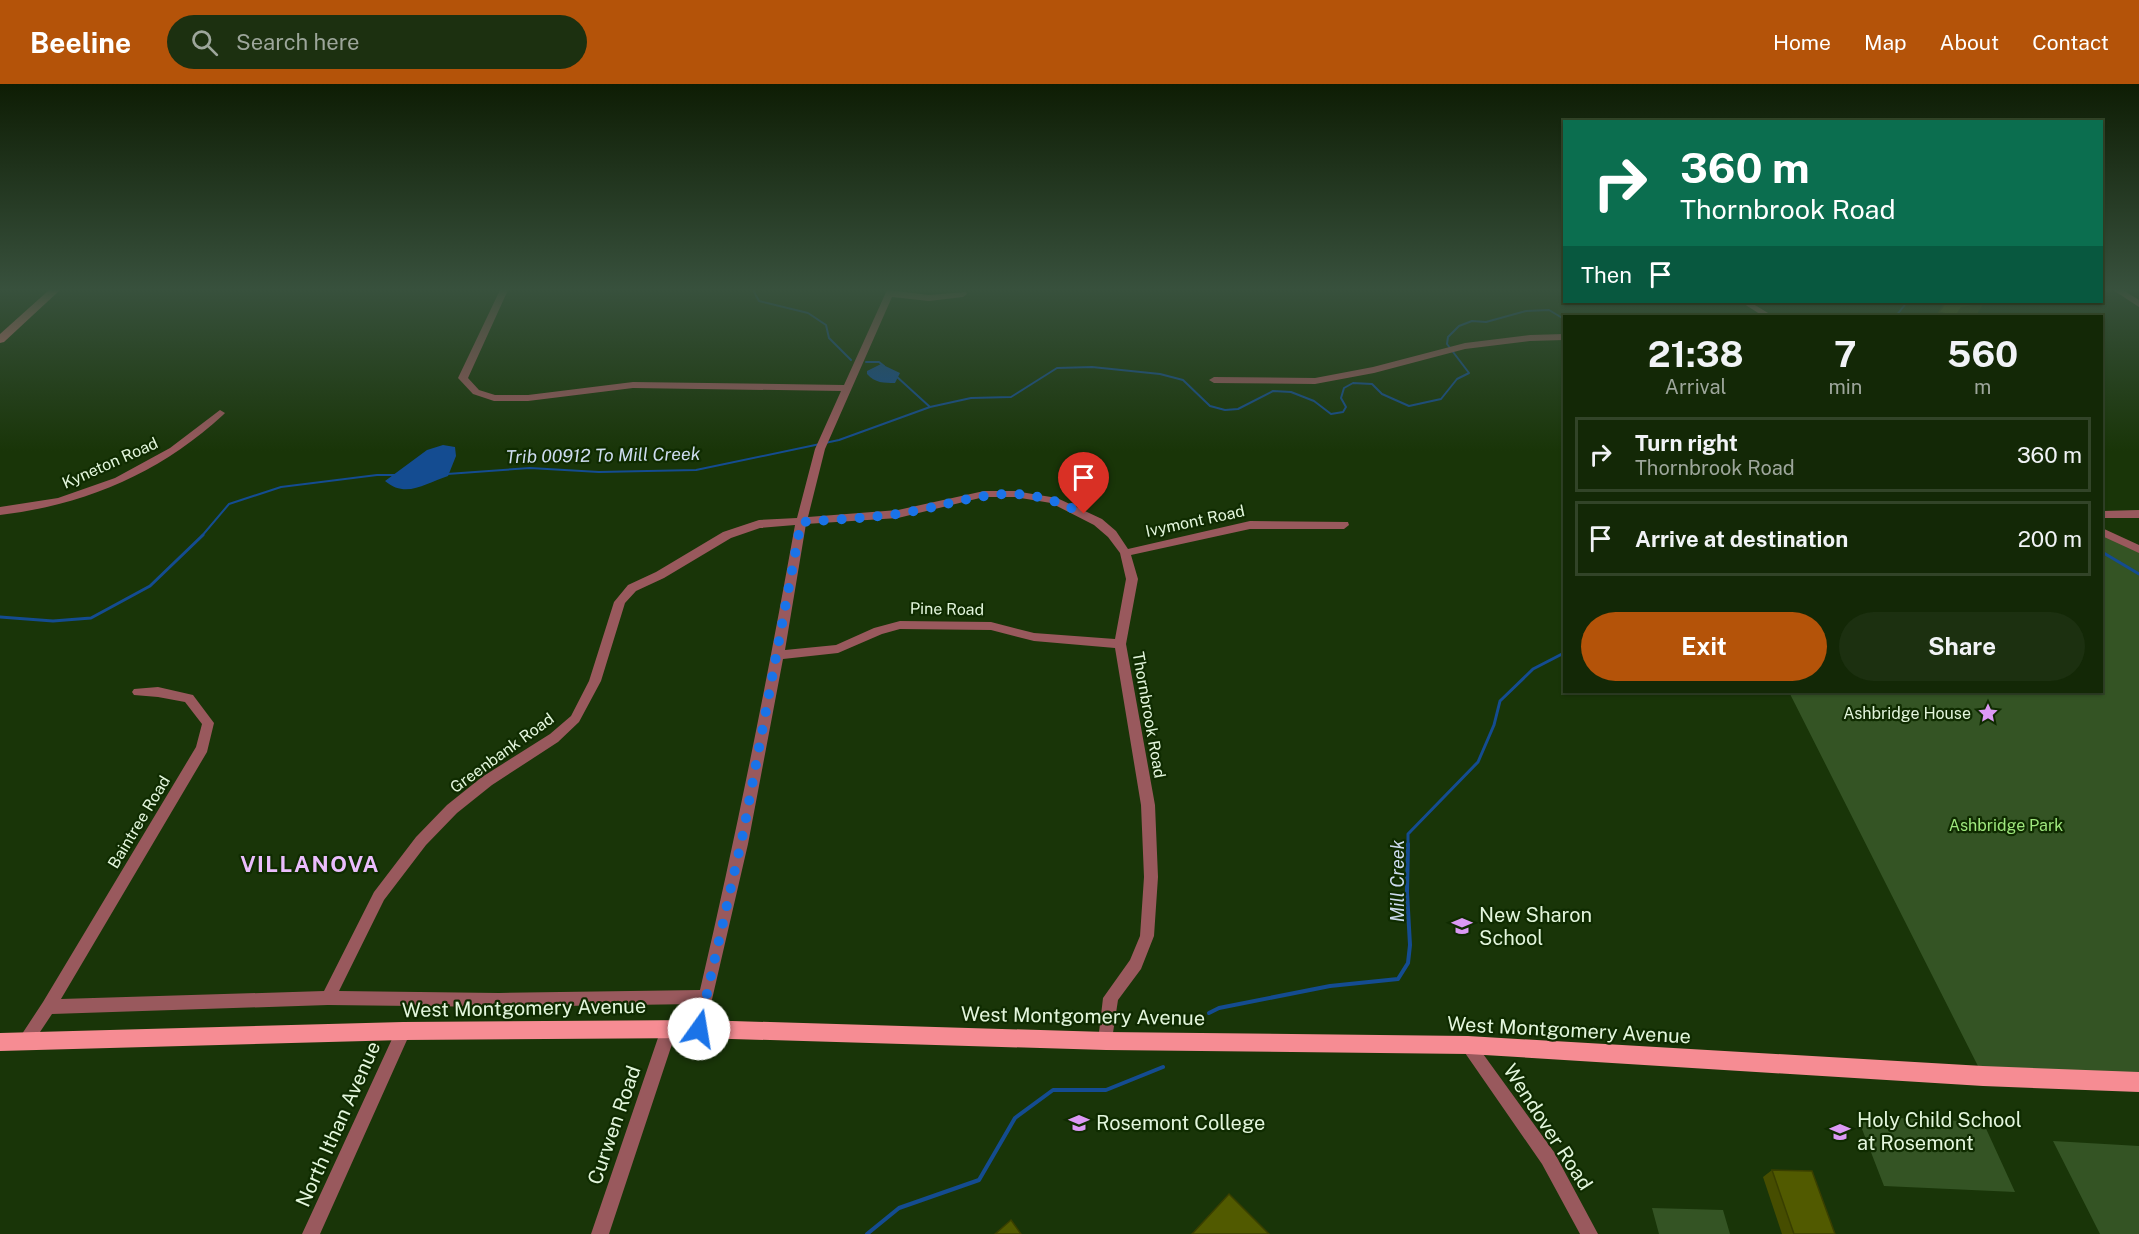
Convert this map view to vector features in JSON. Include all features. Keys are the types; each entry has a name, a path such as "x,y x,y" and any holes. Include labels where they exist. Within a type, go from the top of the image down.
{"main road":[{"name":"West Montgomery Avenue","path":"0,1042 403,1031 699,1029 1106,1041 1468,1046 2139,1082"}],"street":[{"path":"479,344 463,378 476,393 494,398 528,398 633,385 846,388"},
{"path":"699,1029 741,844 778,656 801,522 820,449 866,344"},
{"path":"1214,380 1315,381 1374,370 1465,346 1484,344"},
{"name":"Kyneton Road","path":"0,511 35,507 71,498 108,484 176,450 204,429 220,413"},
{"name":"Thornbrook Road","path":"801,522 898,514 984,494 1014,494 1053,500 1098,522 1112,534 1125,553 1132,579 1120,644 1148,805 1151,877 1147,936 1136,964 1112,998 1106,1041"},
{"path":"2103,515 2139,514"},
{"name":"Greenbank Road","path":"328,998 379,896 421,841 452,809 554,738 574,719 595,681 625,593 735,532 759,524 801,522"},
{"name":"Ivymont Road","path":"1125,553 1250,525 1344,525"},
{"path":"2103,532 2139,549"},
{"name":"Pine Road","path":"778,656 838,649 878,631 900,625 992,626 1034,637 1120,644"},
{"name":"Baintree Road","path":"48,1007 202,748 208,723 194,702 179,695 138,692"},
{"name":"West Montgomery Avenue","path":"48,1007 328,998 498,1000 706,997"},
{"path":"25,1042 48,1007"},
{"name":"Curwen Road","path":"600,1234 669,1029"},
{"name":"North Ithan Avenue","path":"311,1234 403,1031"},
{"name":"Wendover Road","path":"1468,1046 1548,1158 1589,1234"}],"green space":[{"name":"Ashbridge Park","path":"2103,532 2139,549 2139,1082 1983,1076 1790,693 2103,693"},
{"path":"1857,1116 1983,1122 2015,1192 1884,1186"},
{"path":"2053,1141 2139,1146 2139,1234 2100,1234"},
{"path":"1652,1208 1723,1210 1730,1234 1659,1234"}],"water":[{"path":"881,364 900,373 895,383 876,381 867,374 867,371"},
{"path":"443,445 455,447 456,456 448,476 408,489 401,489 385,481 427,450"}],"building":[{"path":"1772,1170 1812,1171 1835,1234 1794,1234"},
{"path":"1229,1194 1269,1234 1192,1234"},
{"path":"1011,1220 1021,1234 995,1234"}],"waterway":[{"path":"835,344 851,360"},
{"name":"Trib 00912 To Mill Creek","path":"930,407 971,398 1011,397 1057,368 1092,367 1160,374 1183,380 1210,406 1225,410 1238,409 1273,391 1291,392 1314,401 1331,414 1343,412 1346,407 1341,398 1344,388 1353,383 1372,384 1382,394 1409,406 1441,399 1457,379 1469,373 1447,344"},
{"path":"866,362 879,362 884,366"},
{"path":"896,376 930,407"},
{"name":"Trib 00912 To Mill Creek","path":"447,474 530,468 599,472 696,470 839,440 930,407"},
{"name":"Trib 00912 To Mill Creek","path":"201,537 229,504 281,487 377,475 395,475"},
{"name":"Trib 00912 To Mill Creek","path":"0,617 53,621 91,618 150,586 201,537"},
{"path":"2103,553 2139,574"},
{"name":"Mill Creek","path":"1408,844 1408,834 1478,762 1494,725 1500,701 1533,669 1563,654"},
{"name":"Mill Creek","path":"1209,1013 1219,1008 1330,986 1398,979 1408,963 1410,945 1407,892 1408,844"},
{"name":"Mill Creek","path":"867,1234 899,1208 979,1180 1015,1118 1053,1090 1106,1090 1163,1067"}],"place":[{"name":"Ashbridge House","path":"1988,713"},
{"name":"New Sharon School","path":"1462,926"},
{"name":"Rosemont College","path":"1079,1123"},
{"name":"Holy Child School at Rosemont","path":"1840,1132"}],"district":[{"name":"VILLANOVA","path":"310,864"}],"route":[{"path":"699,1029 743,834 778,656 801,522 898,514 984,494 1034,496 1053,500 1084,514"}]}
